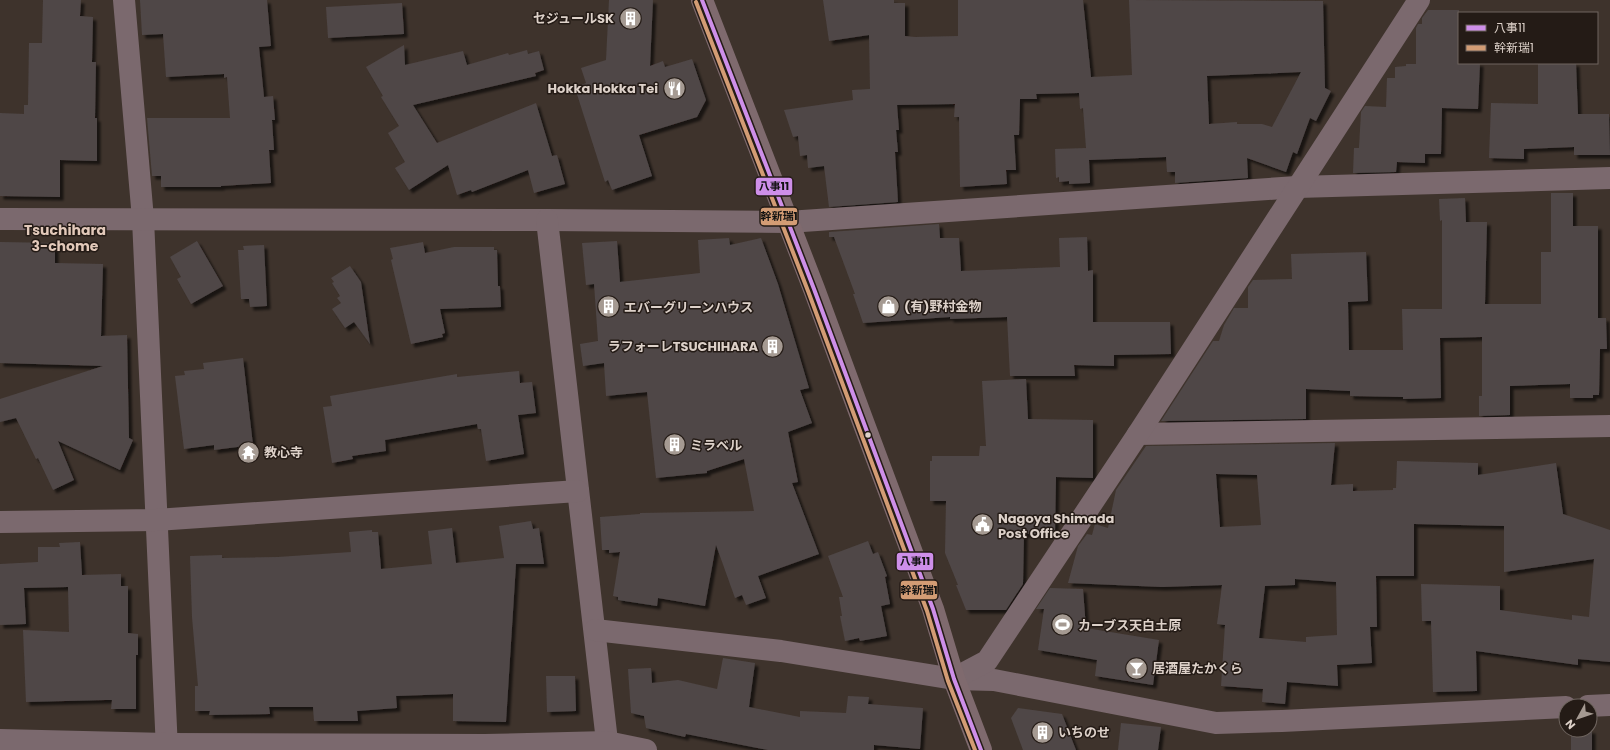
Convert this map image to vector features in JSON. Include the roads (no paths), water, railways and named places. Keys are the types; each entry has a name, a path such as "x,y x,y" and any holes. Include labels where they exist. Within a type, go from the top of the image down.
{"main road":[{"path":"702,0 788,222 933,609 954,679 981,750"}],"street":[{"path":"124,0 143,220 167,747"},
{"path":"954,679 987,661 1138,434 1419,0"},
{"path":"0,219 788,222 1297,187 1610,178"},
{"path":"547,220 608,746"},
{"path":"1138,434 1610,426"},
{"path":"0,522 156,520 578,491"},
{"path":"595,630 782,651 954,679 994,680 1216,723 1282,722 1558,707"},
{"path":"1598,706 1610,705"},
{"path":"0,740 167,747 485,745 608,746 646,750"}],"place":[{"name":"セジュールSK","path":"630,18"},
{"name":"Hokka Hokka Tei","path":"674,88"},
{"name":"(有)野村金物","path":"888,306"},
{"name":"エバーグリーンハウス","path":"609,307"},
{"name":"ラフォーレTSUCHIHARA","path":"773,346"},
{"name":"ミラベル","path":"675,445"},
{"name":"教心寺","path":"249,452"},
{"name":"Nagoya Shimada Post Office","path":"983,525"},
{"name":"カーブス天白土原","path":"1063,625"},
{"name":"居酒屋たかくら","path":"1136,668"},
{"name":"いちのせ","path":"1043,732"}],"district":[{"name":"Tsuchihara 3-chome","path":"65,238"}]}
